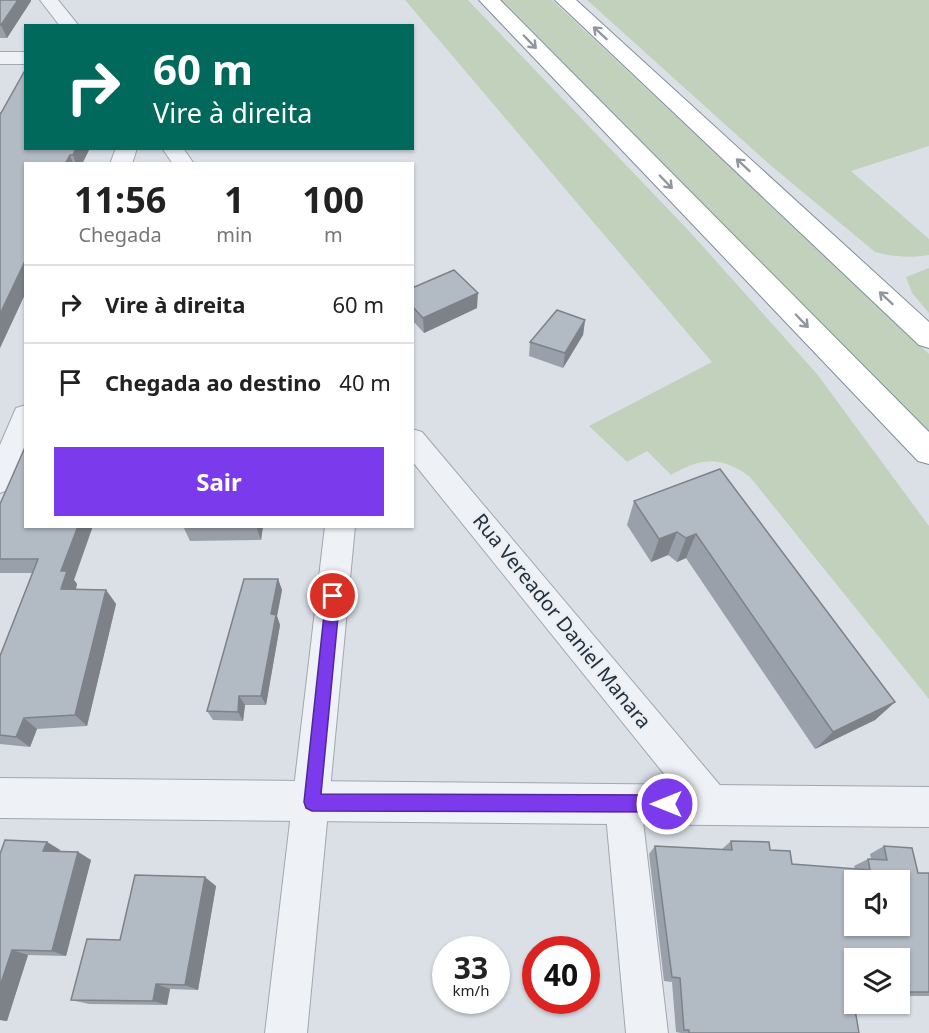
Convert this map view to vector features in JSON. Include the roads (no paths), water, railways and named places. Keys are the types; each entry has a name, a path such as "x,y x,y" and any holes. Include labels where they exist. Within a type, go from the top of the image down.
{"highway":[{"path":"489,0 929,452"},
{"path":"565,0 929,338"}],"street":[{"path":"49,0 68,24"},
{"path":"0,58 24,58"},
{"path":"174,150 183,162"},
{"path":"0,482 24,420"},
{"name":"Rua Vereador Daniel Manara","path":"414,442 711,803"},
{"path":"286,1033 340,528"},
{"path":"0,798 312,802 711,803 929,807"},
{"path":"623,804 647,1033"}]}
